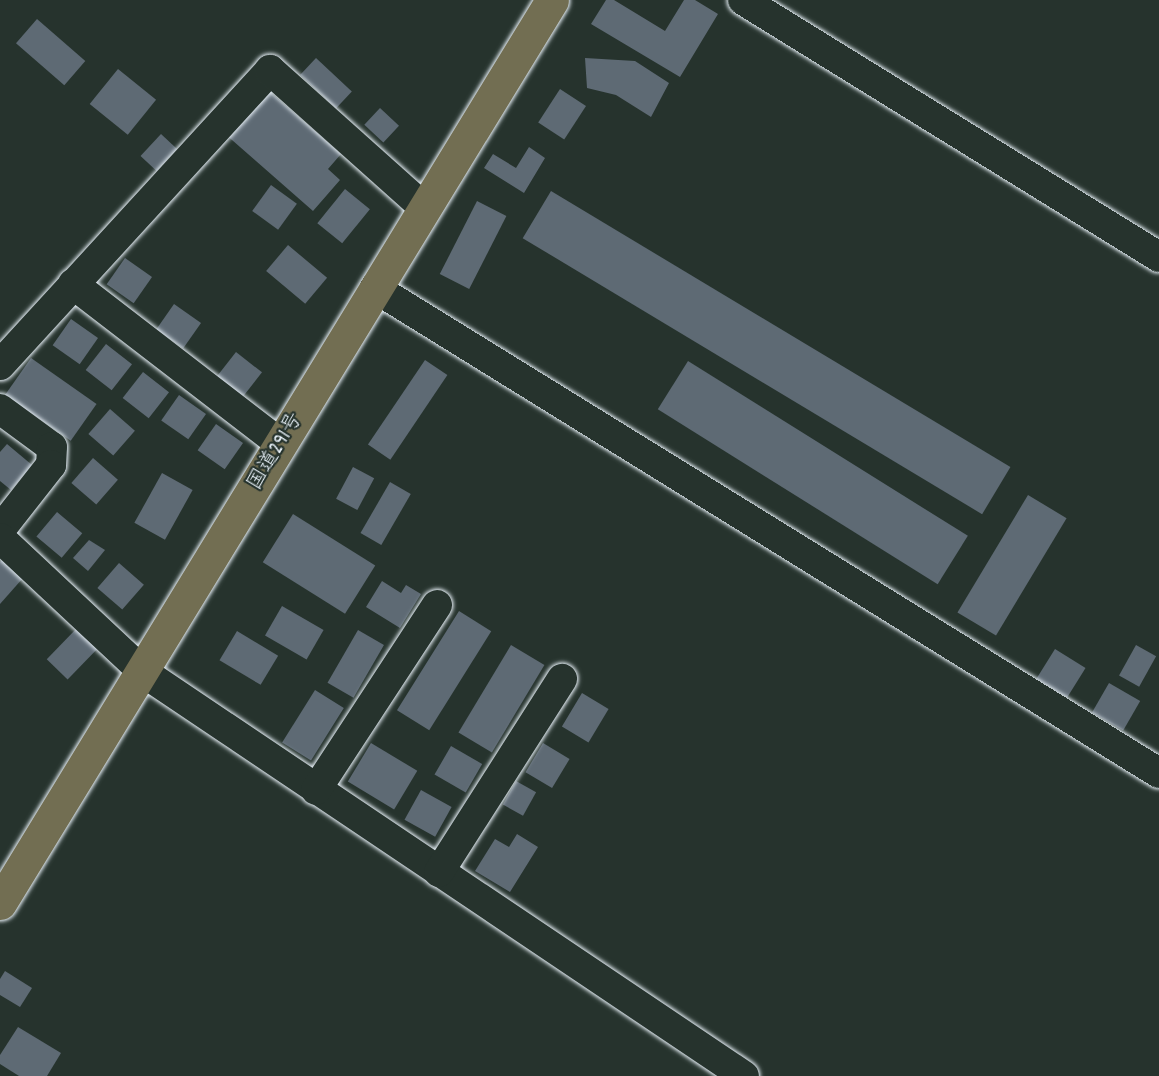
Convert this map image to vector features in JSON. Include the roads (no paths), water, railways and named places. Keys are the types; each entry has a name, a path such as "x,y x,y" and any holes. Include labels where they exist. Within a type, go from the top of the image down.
{"highway":[{"name":"国道291号","path":"0,903 143,672 423,207 552,0"}],"street":[{"path":"743,0 1159,257"},
{"path":"0,365 270,70 423,207"},
{"path":"73,284 281,444"},
{"path":"375,288 1159,773"},
{"path":"0,409 52,447 51,465 0,530"},
{"path":"0,538 143,672 744,1076"},
{"path":"316,790 437,606"},
{"path":"439,872 562,679"}]}
